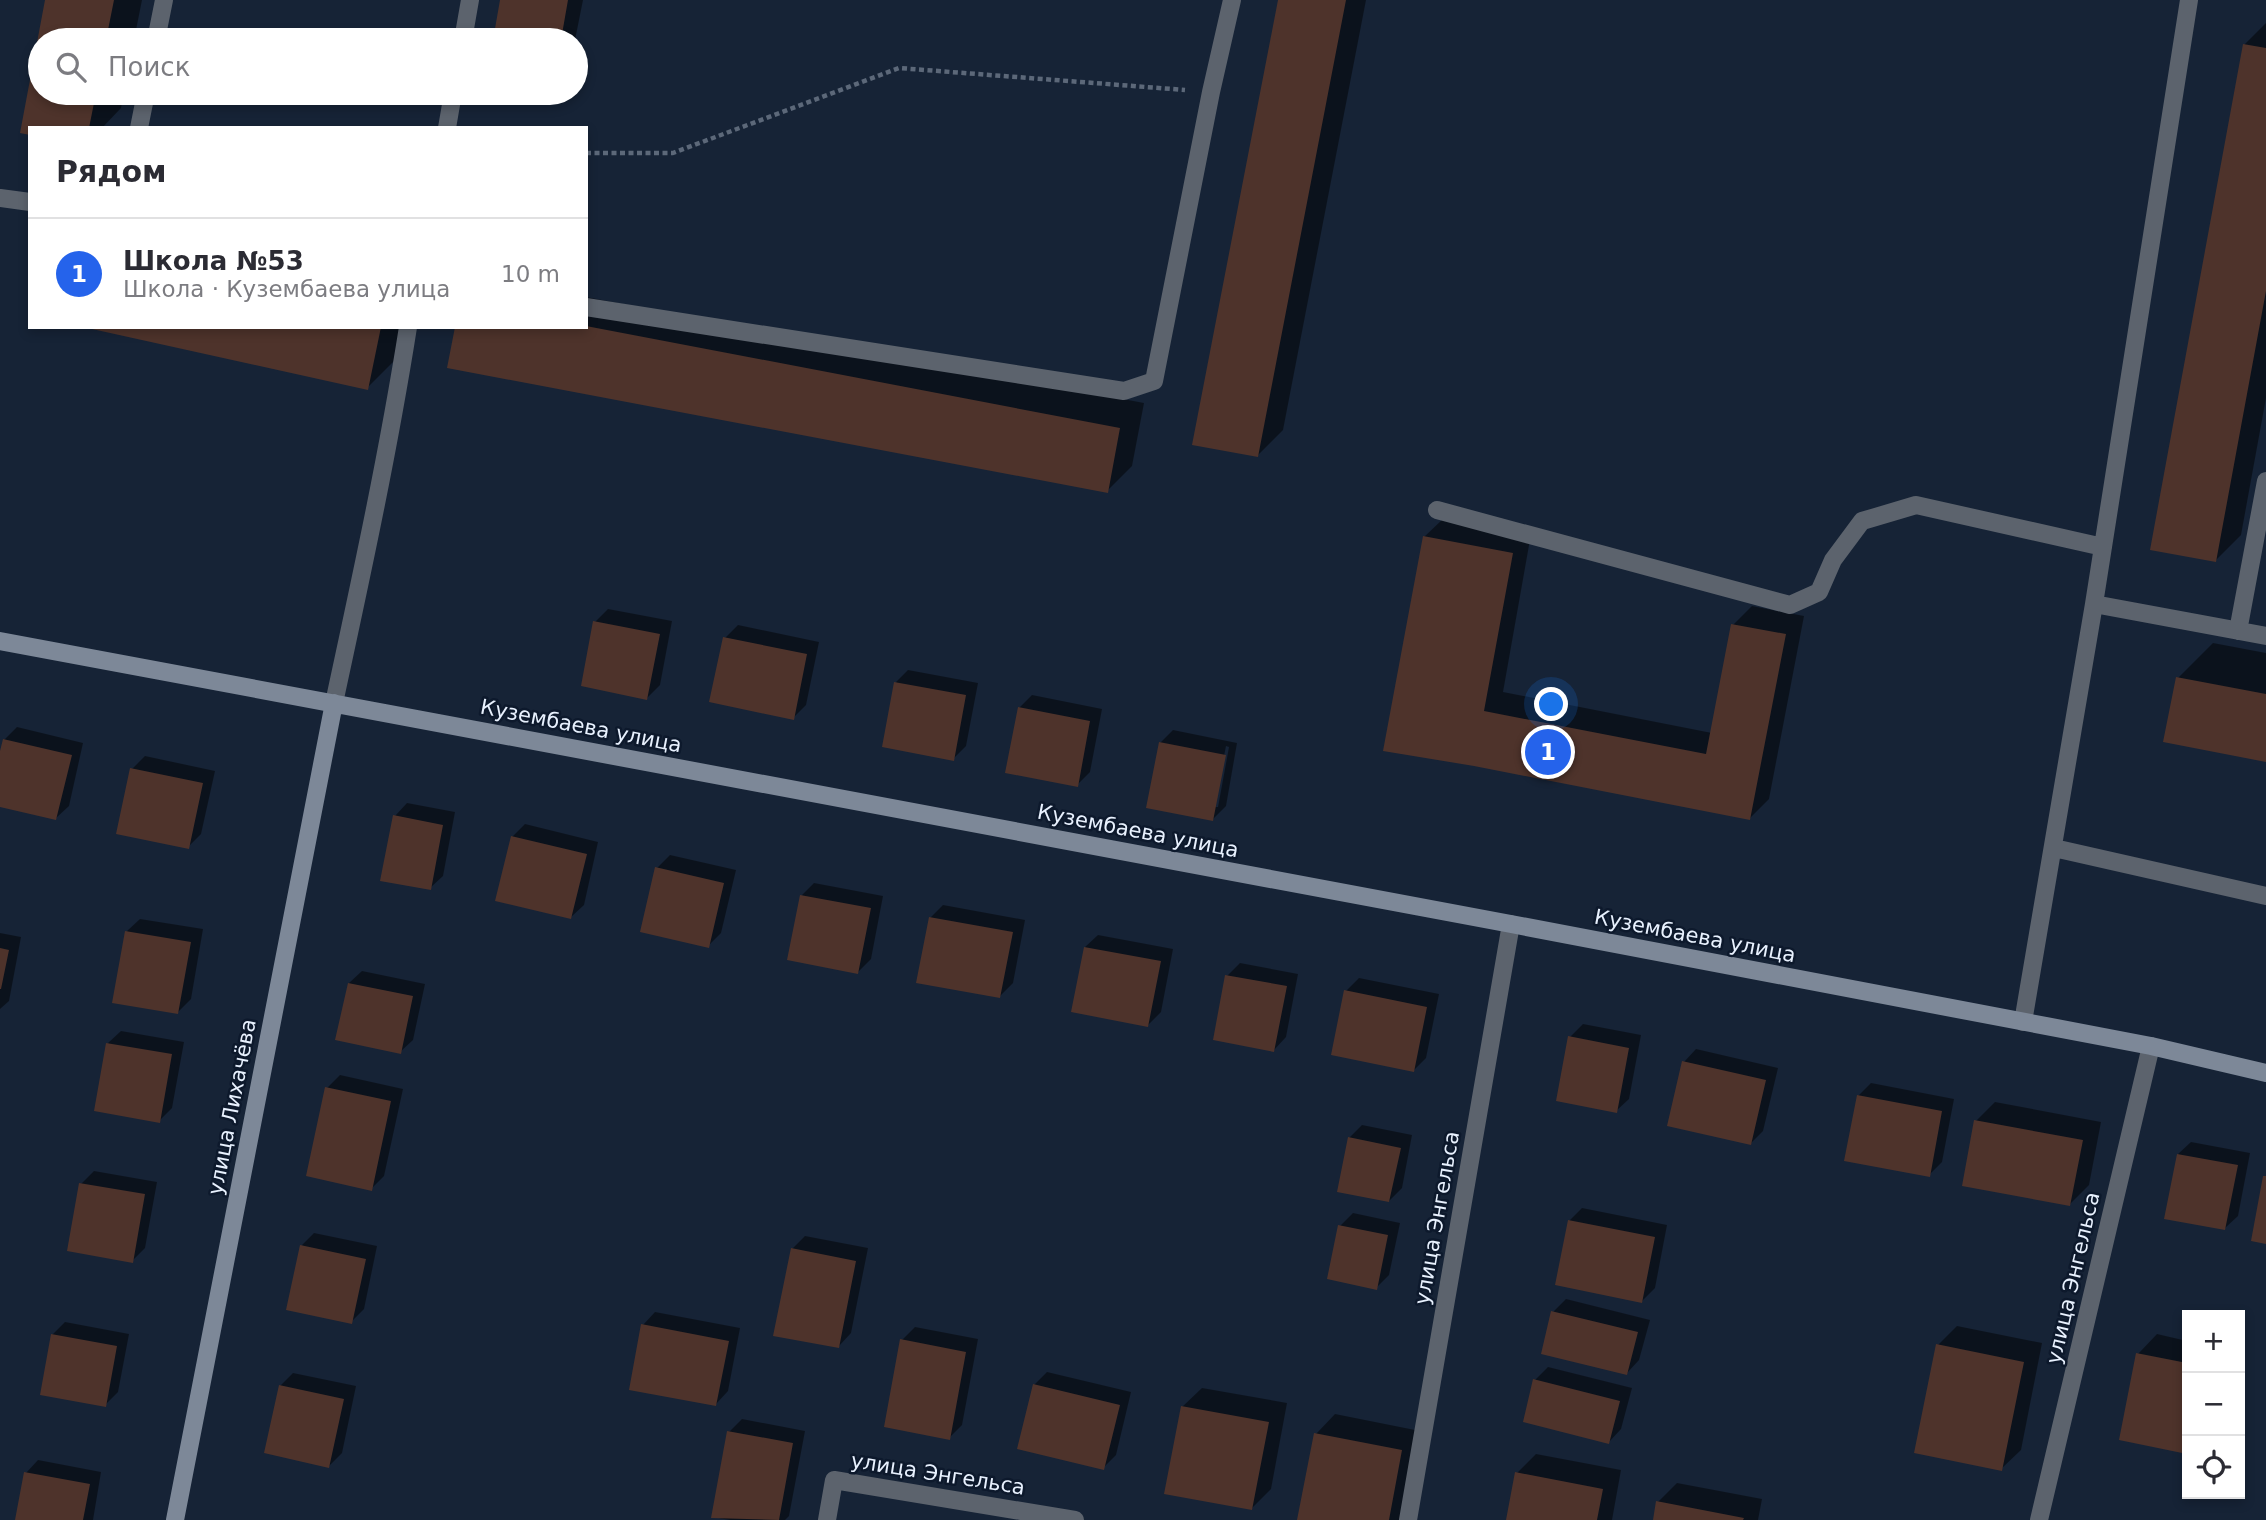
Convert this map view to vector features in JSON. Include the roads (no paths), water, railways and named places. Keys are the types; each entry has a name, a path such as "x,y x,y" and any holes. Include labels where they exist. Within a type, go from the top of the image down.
{"street":[{"path":"158,28 164,0"},
{"path":"465,28 470,0"},
{"path":"588,307 1124,391 1154,380 1232,0"},
{"path":"2023,1022 2095,604 2189,0"},
{"path":"139,126 144,105"},
{"path":"447,126 451,105"},
{"path":"0,198 28,202"},
{"path":"334,703 369,542 408,329"},
{"path":"2238,631 2266,481"},
{"path":"1437,510 1790,605 1819,592 1833,560 1862,520 1916,505 2103,547"},
{"path":"2095,604 2266,636"},
{"name":"Кузембаева улица","path":"0,641 2151,1046 2266,1073"},
{"name":"улица Лихачёва","path":"175,1520 334,703"},
{"path":"2054,848 2266,895"},
{"name":"улица Энгельса","path":"1408,1520 1511,924"},
{"name":"улица Энгельса","path":"2039,1520 2151,1046"},
{"name":"улица Энгельса","path":"827,1520 834,1480 1075,1520"}],"place":[{"name":"Школа №53","path":"1548,752"}]}
